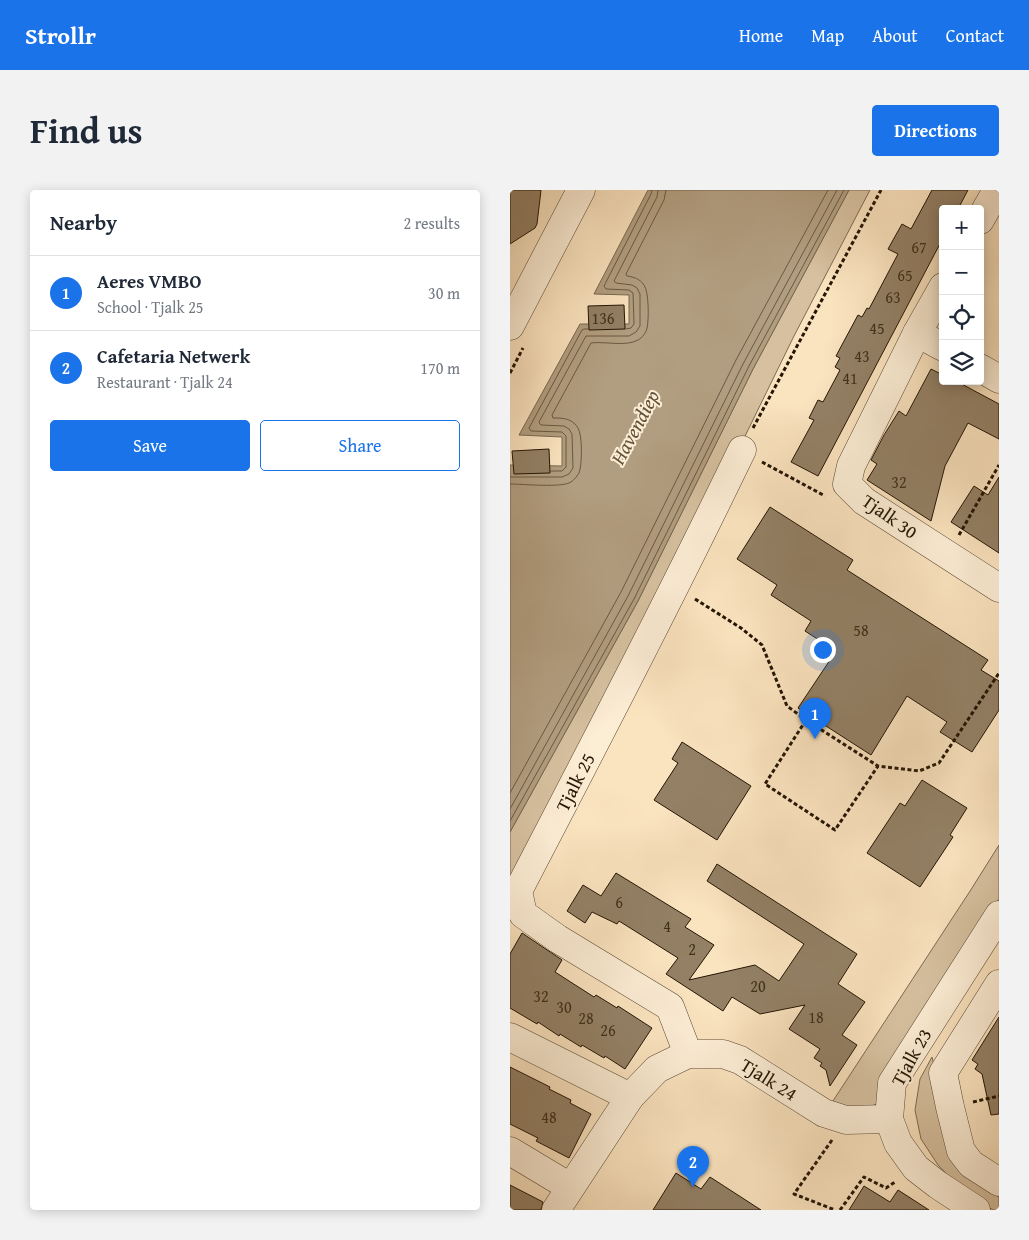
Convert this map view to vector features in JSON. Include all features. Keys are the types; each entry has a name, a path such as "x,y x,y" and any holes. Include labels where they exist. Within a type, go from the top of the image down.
{"street":[{"path":"510,326 581,190"},
{"path":"984,213 997,190"},
{"name":"Tjalk 30","path":"939,294 917,333 851,466 847,484 864,501 999,588"},
{"path":"917,333 939,345"},
{"path":"984,370 999,379"},
{"name":"Tjalk 25","path":"688,1054 670,1007 558,939 523,914 518,891 675,586 742,450"},
{"name":"Tjalk 23","path":"976,1210 916,1168 898,1143 889,1119 892,1083 999,915"},
{"name":"Tjalk 23","path":"999,984 943,1073 961,1151 971,1164 999,1182"},
{"path":"510,1038 630,1097"},
{"name":"Tjalk 24","path":"556,1210 630,1097 657,1070 688,1054 723,1054 740,1060 824,1113 846,1120 889,1119"},
{"path":"510,1151 570,1187"}],"path":[{"path":"847,484 825,496 742,450 881,190"},
{"path":"948,555 999,465"},
{"path":"675,586 741,628 762,645 787,706 878,766 919,771 939,763 999,673"},
{"path":"806,720 765,784 835,830 878,766"},
{"path":"835,1210 794,1194 846,1120"},
{"path":"840,1210 864,1177 886,1188 896,1182"}],"shaded area":[{"path":"849,190 870,190 794,336 727,473 510,880 510,832 638,601 753,369"},
{"path":"999,845 999,899 926,1016 879,1103 855,1113 829,1107 972,888"},
{"path":"932,1057 961,1174 999,1197 999,1210 993,1210 963,1192 938,1165 921,1139 915,1110 920,1079"}],"water":[{"name":"Havendiep","path":"648,190 849,190 753,369 638,601 510,832 510,465 562,466 562,437 519,435 580,324 629,324 629,295 594,294"}],"building":[{"path":"510,190 541,190 535,228 510,244"},
{"path":"932,190 968,190 960,205 939,205 939,246 818,476 791,462 814,420 809,418 818,400 823,402 840,370 835,367 840,358 836,356 858,315 862,317 867,308 869,309 898,254 888,249 902,224 911,229"},
{"path":"624,305 625,329 589,330 588,306"},
{"path":"931,369 939,373 939,385 963,385 999,404 999,439 968,423 945,466 931,521 867,480 877,464 871,460 884,435 899,411 906,416"},
{"path":"549,449 550,473 514,474 512,451"},
{"path":"999,477 999,553 951,522 974,486 988,495"},
{"path":"770,507 853,560 847,570 988,660 981,670 999,681 999,710 972,752 940,732 947,722 907,696 871,755 798,708 836,651 805,631 811,621 771,595 777,585 737,559"},
{"path":"682,742 751,786 717,840 654,800 678,763 672,759"},
{"path":"922,780 967,808 950,835 953,837 920,887 867,853 900,803 905,806"},
{"path":"717,864 857,954 838,984 865,1002 842,1035 857,1045 830,1086 826,1070 820,1066 822,1063 814,1058 820,1049 789,1029 805,1005 760,1014 732,997 723,1011 666,974 678,958 619,921 617,924 592,912 585,923 567,911 583,885 601,896 616,873 691,919 685,927 714,945 689,980 755,965 779,981 804,944 707,881"},
{"path":"522,933 562,960 555,972 594,997 596,995 617,1008 618,1006 652,1028 625,1069 605,1056 604,1058 582,1045 581,1047 560,1034 559,1036 538,1022 537,1024 510,1008 510,954"},
{"path":"999,1017 999,1114 991,1115 982,1074 975,1069 978,1064 972,1060"},
{"path":"510,1067 550,1087 549,1089 571,1100 570,1103 591,1114 569,1158 536,1141 538,1138 510,1124"},
{"path":"676,1173 701,1189 710,1177 761,1210 653,1210"},
{"path":"510,1185 543,1202 541,1210 510,1210"},
{"path":"864,1186 890,1202 898,1190 929,1210 849,1210"}],"place":[{"name":"Aeres VMBO","path":"815,739"},
{"name":"Cafetaria Netwerk","path":"693,1187"}]}
